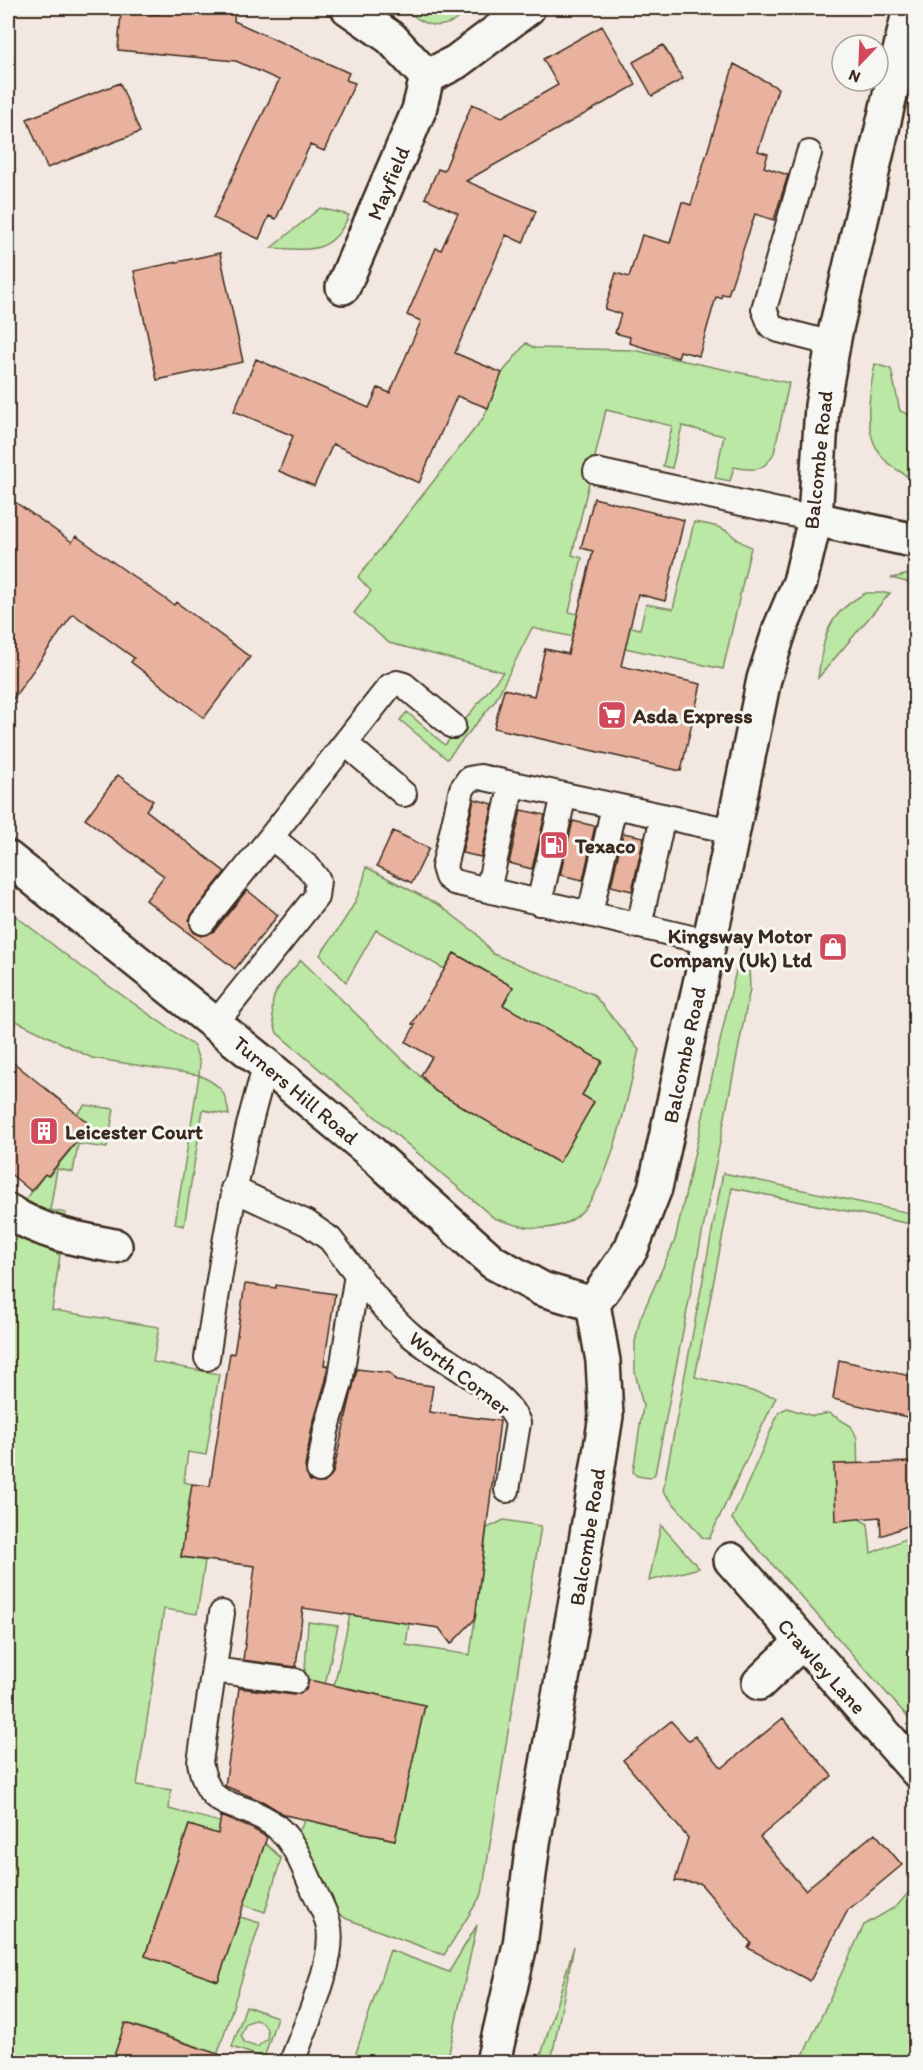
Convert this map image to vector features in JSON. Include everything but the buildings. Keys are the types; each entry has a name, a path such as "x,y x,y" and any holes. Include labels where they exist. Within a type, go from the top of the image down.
{"main road":[{"path":"348,8 391,38 427,77 456,62 528,8"},
{"name":"Balcombe Road","path":"492,2062 520,1945 533,1843 582,1572 606,1416 603,1361 593,1304 631,1249 655,1188 764,680 780,629 800,582 815,519 822,406 833,344 910,8"},
{"name":"Mayfield","path":"343,287 419,110 427,77"},
{"path":"815,519 915,541"},
{"name":"Turners Hill Road","path":"8,858 366,1148 493,1262 542,1289 593,1304"},
{"path":"8,1211 42,1230 65,1238 115,1245"},
{"name":"Crawley Lane","path":"731,1560 801,1643 915,1770"},
{"path":"759,1683 801,1643"}],"lane":[{"path":"809,153 764,309 771,326 833,344"},
{"path":"596,471 815,519"},
{"path":"203,922 390,686 397,683 404,685 453,726"},
{"path":"345,743 404,794"},
{"path":"708,942 454,882 447,877 444,867 462,789 469,779 480,777 732,831"},
{"path":"488,890 512,784"},
{"path":"539,903 564,795"},
{"path":"590,914 614,806"},
{"path":"639,926 663,816"},
{"path":"215,1024 316,897 318,880 308,867 272,837"},
{"path":"207,1358 233,1189 247,1125 266,1065"},
{"name":"Worth Corner","path":"233,1189 307,1223 330,1239 395,1321 414,1338 489,1391 514,1413 518,1423 507,1490"},
{"path":"320,1470 326,1431 340,1383 357,1274"},
{"path":"222,1613 200,1762 203,1779 210,1793 223,1802 269,1821 287,1836 328,1923 331,1945 325,1969 292,2062"},
{"path":"214,1670 295,1681"}],"green space":[{"path":"403,8 475,8 454,21 438,26 423,22"},
{"path":"320,208 349,215 342,228 327,244 308,249 271,248"},
{"path":"526,343 534,348 633,350 789,383 774,453 766,464 757,469 734,467 730,481 715,478 724,436 682,426 672,468 663,466 672,426 606,410 572,555 582,558 569,612 640,629 646,604 673,609 694,522 723,529 751,547 723,669 532,628 495,701 447,759 400,720 407,712 445,745 503,672 389,643 354,613 371,591 358,577 484,417 502,373"},
{"path":"875,364 891,369 900,411 915,417 915,482 888,463 879,453 873,441 869,402"},
{"path":"915,573 915,584 891,578"},
{"path":"866,593 890,593 818,678 822,650 829,628 842,609"},
{"path":"366,867 439,905 476,933 493,954 593,994 639,1050 616,1142 607,1166 598,1188 586,1206 573,1219 554,1227 534,1228 494,1218 277,1033 273,1020 273,1001 280,985 301,960 435,1091 559,1163 594,1102 582,1095 602,1061 493,1023 513,987 454,953 444,969 376,930 346,982 320,955 355,902"},
{"path":"8,910 75,962 194,1046 200,1063 199,1075 92,1058 8,1017"},
{"path":"742,944 749,967 750,989 655,1474 650,1478 637,1476 633,1472 643,1406 635,1372 635,1342 640,1319 675,1240"},
{"path":"199,1075 221,1089 229,1115 203,1110 184,1226 175,1224"},
{"path":"85,1105 114,1109 107,1148 78,1144 73,1172 57,1169 50,1210 66,1213 65,1223 48,1218 25,1201 45,1174 49,1176 77,1142 74,1139 87,1122 77,1114"},
{"path":"723,1173 915,1214 916,1225 732,1188 695,1377 776,1397 709,1539 702,1537 663,1491"},
{"path":"8,1231 60,1255 52,1310 159,1327 153,1362 219,1374 206,1455 188,1452 184,1482 192,1484 181,1557 205,1561 197,1614 164,1609 137,1785 171,1790 169,1809 230,1825 244,1831 257,1838 281,1859 265,1912 244,1905 263,1849 189,1825 145,1955 218,1981 240,1917 260,1923 215,2062 195,2062 199,2047 126,2023 112,2062 8,2062"},
{"path":"787,1408 813,1416 829,1413 851,1426 857,1438 859,1519 868,1524 871,1553 915,1535 915,1725 732,1519 779,1412"},
{"path":"504,1520 541,1526 482,1894 444,1955 347,1919 337,1913 299,1831 305,1821 316,1761 332,1765 319,1823 395,1840 425,1705 349,1688 334,1756 319,1753 350,1615 409,1623 406,1645 470,1655 487,1528"},
{"path":"661,1525 699,1568 649,1581"},
{"path":"308,1622 338,1626 311,1748 303,1702"},
{"path":"915,1866 915,2062 800,2062 864,1925 897,1906 914,1886"},
{"path":"477,1925 447,2062 353,2062 390,1950 449,1972"},
{"path":"574,1946 552,2056 569,2062 539,2062"},
{"path":"246,2006 277,2017 264,2058 232,2047","holes":["255,2020 261,2022 267,2032 267,2039 257,2047 244,2043 241,2035 246,2023"]}],"place":[{"name":"Asda Express","path":"612,715"},
{"name":"Texaco","path":"554,845"},
{"name":"Kingsway Motor Company (Uk) Ltd","path":"833,947"},
{"name":"Leicester Court","path":"44,1131"}]}
